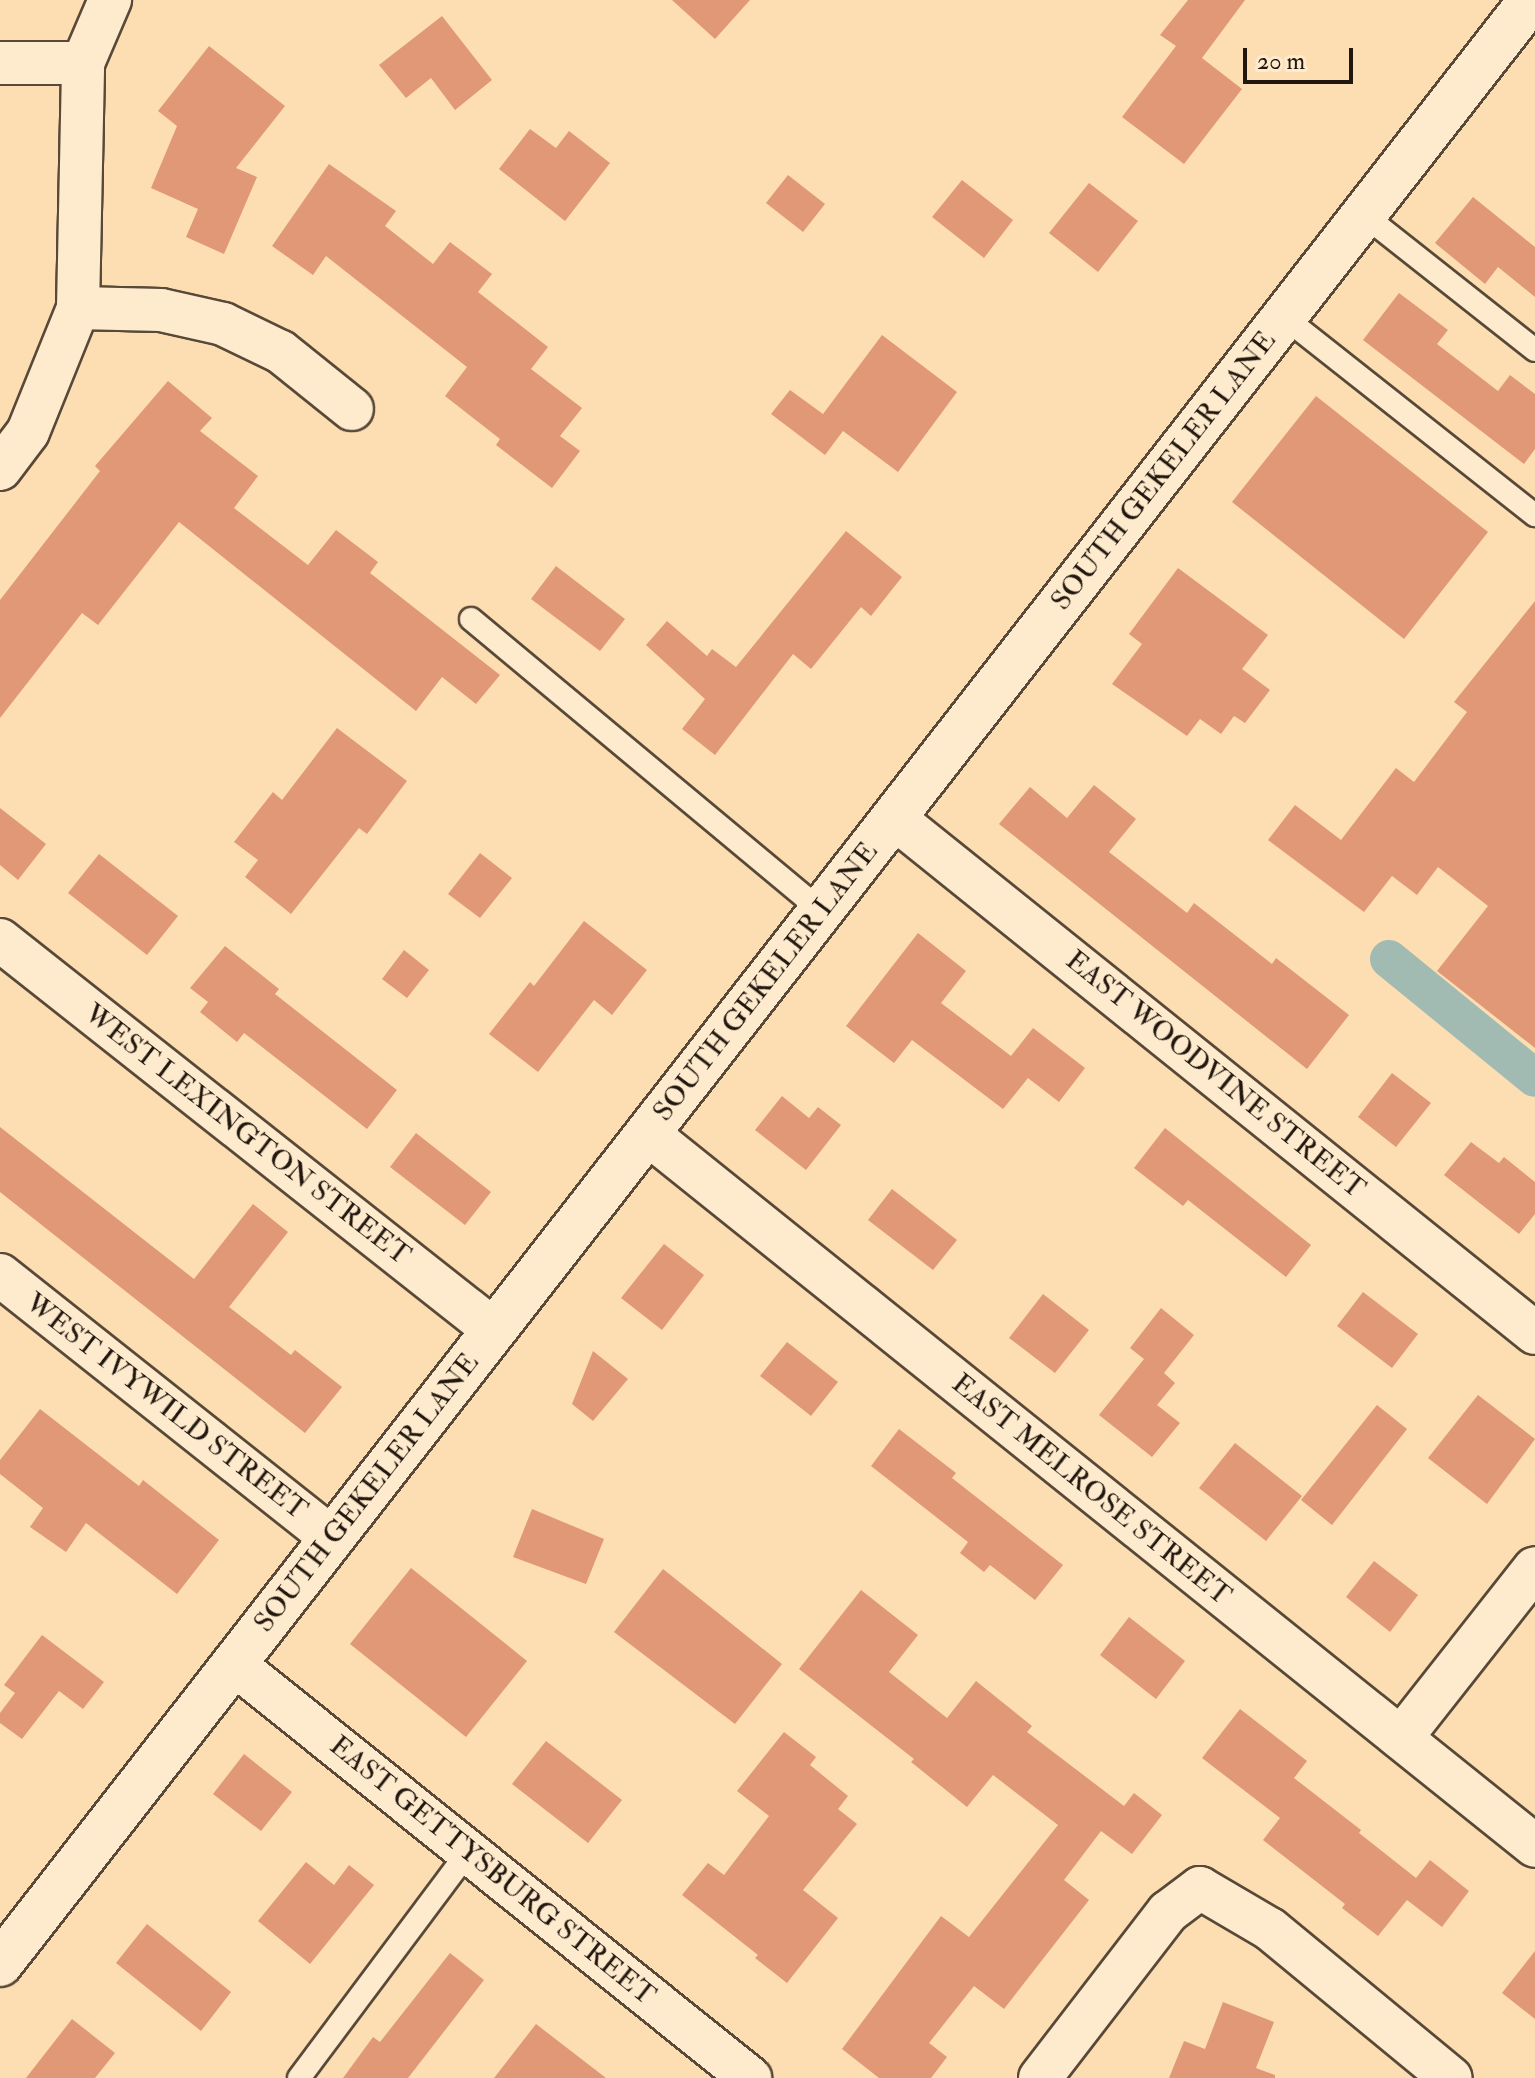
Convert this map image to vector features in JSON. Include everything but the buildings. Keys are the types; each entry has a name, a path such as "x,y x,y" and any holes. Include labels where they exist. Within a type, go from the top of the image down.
{"street":[{"path":"0,469 28,432 78,308 83,63 110,0"},
{"name":"SOUTH GEKELER LANE","path":"0,1964 1531,0"},
{"path":"0,63 83,63"},
{"path":"78,308 161,310 223,324 281,352 352,409"},
{"name":"EAST WOODVINE STREET","path":"894,818 1535,1333"},
{"name":"WEST LEXINGTON STREET","path":"0,940 494,1330"},
{"name":"EAST MELROSE STREET","path":"648,1134 1535,1846"},
{"name":"WEST IVYWILD STREET","path":"0,1275 332,1538"},
{"path":"1401,1738 1535,1568"},
{"name":"EAST GETTYSBURG STREET","path":"234,1664 750,2078"},
{"path":"1040,2078 1168,1912 1200,1888 1270,1929 1451,2078"}],"lane":[{"path":"1364,215 1535,350"},
{"path":"1284,317 1535,515"},
{"path":"471,619 822,911"},
{"path":"299,2078 468,1852"}],"waterway":[{"path":"1389,959 1535,1078"}]}
